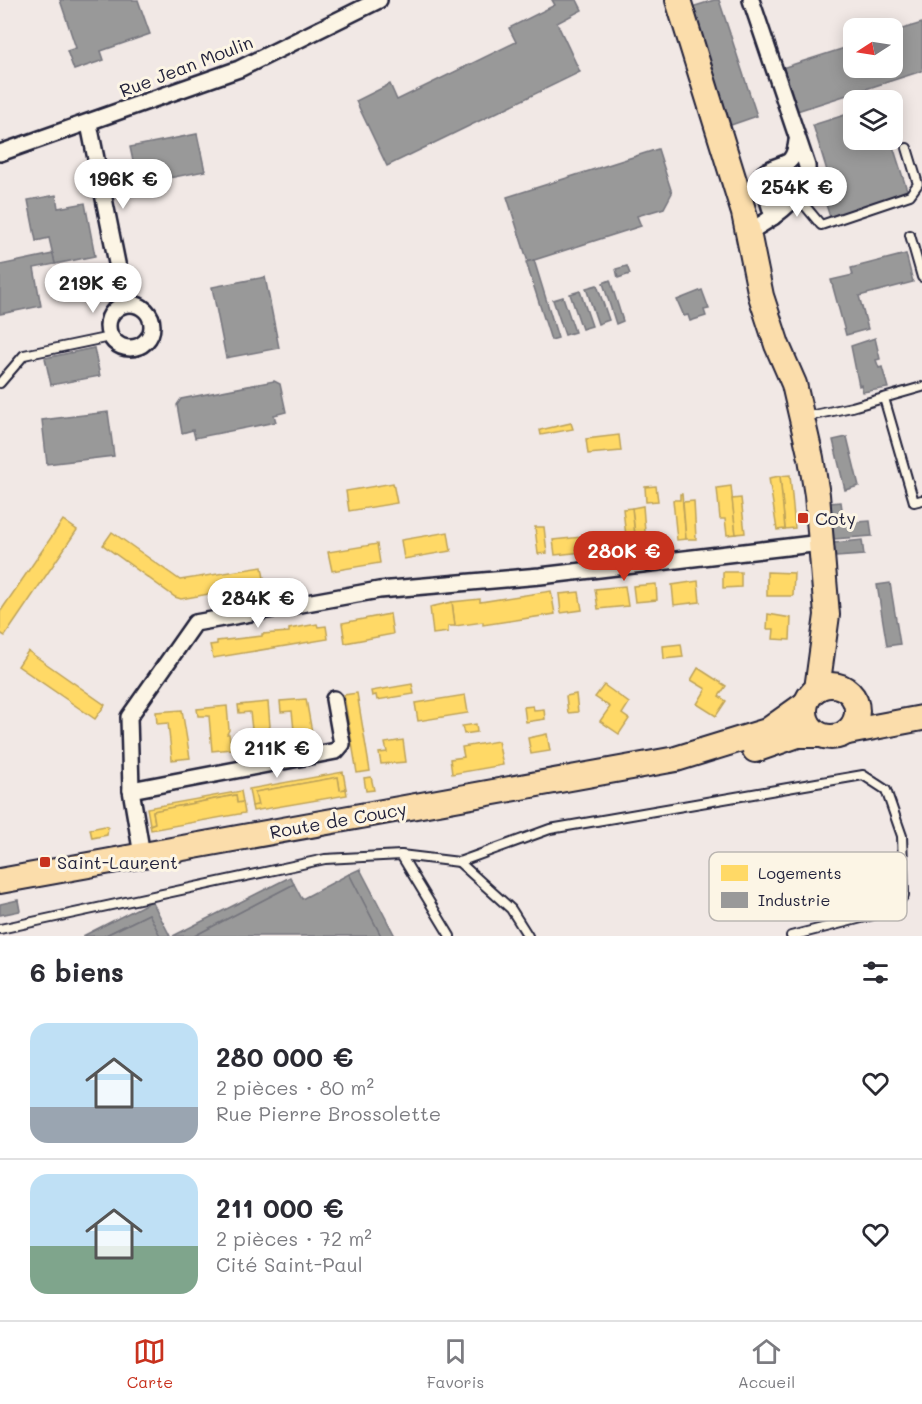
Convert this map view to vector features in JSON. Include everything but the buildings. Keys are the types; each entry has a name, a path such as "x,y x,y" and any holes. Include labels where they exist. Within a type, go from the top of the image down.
{"main road":[{"path":"678,0 757,220 761,296 777,345 794,384 817,495 829,695 807,722 819,735"},
{"path":"829,695 879,708 922,707"},
{"path":"829,695 857,717 848,732"},
{"name":"Route de Coucy","path":"676,759 767,731 829,695"},
{"name":"Route de Coucy","path":"0,881 676,759 742,754 798,735 834,738 848,732 922,718"}],"street":[{"name":"Rue Jean Moulin","path":"0,153 88,124 239,69 379,0"},
{"path":"751,0 807,166 808,176 804,187 796,195 757,220"},
{"path":"88,124 125,303"},
{"path":"757,220 761,176 767,170 792,160 795,157 797,141"},
{"path":"125,303 140,306 150,317 151,332 142,344 135,347 120,346 110,337 107,323 109,316 113,310 125,303"},
{"path":"142,855 131,790 129,717 195,623 379,590 540,576 821,543"},
{"path":"131,790 336,751 342,744 334,699"}],"lane":[{"path":"796,195 821,225 910,195 918,184 907,148"},
{"path":"910,235 922,277"},
{"path":"0,383 24,356 110,337"},
{"path":"802,417 922,387"},
{"path":"884,398 914,502 922,500"},
{"path":"0,929 325,859 401,855 459,862 550,829 863,775 886,790 902,836 903,852"},
{"path":"401,855 450,936"},
{"path":"459,862 511,909 528,936"},
{"path":"791,936 850,921"}],"place":[{"name":"Coty","path":"803,518"},
{"name":"Saint-Laurent","path":"45,862"}]}
